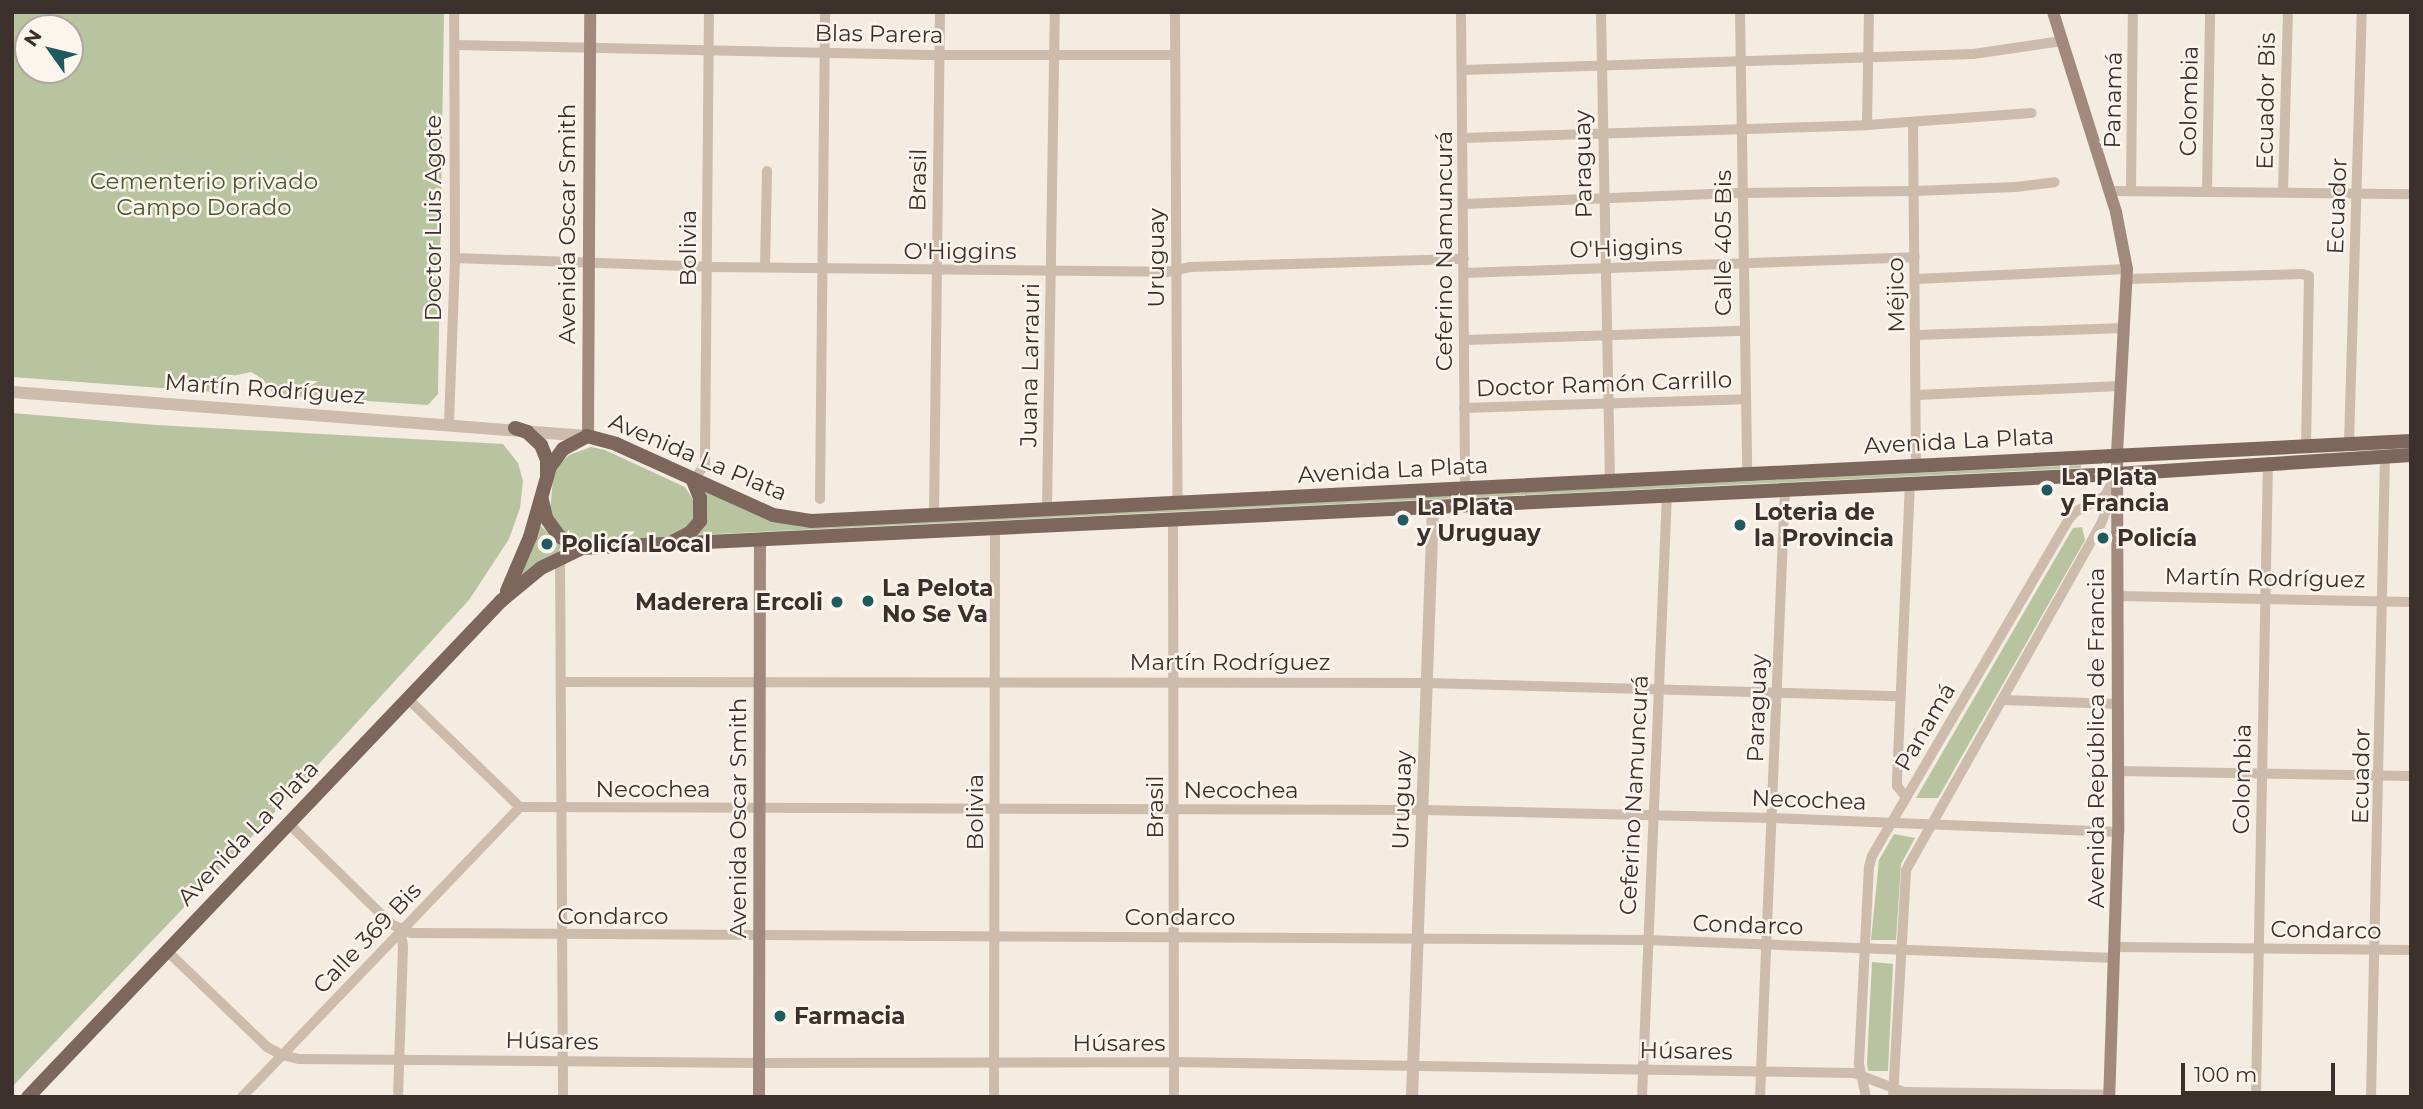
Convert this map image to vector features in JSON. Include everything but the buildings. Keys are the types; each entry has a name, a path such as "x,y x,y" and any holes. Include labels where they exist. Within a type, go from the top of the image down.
{"main road":[{"name":"Avenida Oscar Smith","path":"587,436 590,12"},
{"name":"Avenida República de Francia","path":"2053,12 2119,223 2127,274 2117,455 2118,832 2109,1096"},
{"path":"515,428 527,432 541,445 547,460 547,474"},
{"name":"Avenida La Plata","path":"501,601 523,556 547,474 564,449 587,436 616,444 693,481 793,520 824,521 1047,509 1176,511 1433,506 2117,474 2268,462 2411,455"},
{"name":"Avenida La Plata","path":"28,1097 501,601 534,573 561,557 590,546 995,527 1465,489 2411,441"},
{"path":"661,544 682,538 699,521 700,498 693,481"},
{"path":"543,492 544,513 555,532 572,544 590,546"},
{"name":"Avenida Oscar Smith","path":"759,1097 760,540"}],"street":[{"name":"Doctor Luis Agote","path":"449,423 455,258 454,12"},
{"name":"Bolivia","path":"693,481 705,464 709,12"},
{"path":"820,499 825,12"},
{"name":"Brasil","path":"934,516 940,12"},
{"name":"Juana Larrauri","path":"1047,509 1055,12"},
{"name":"Uruguay","path":"1175,12 1176,511"},
{"name":"Ceferino Namuncurá","path":"1461,12 1465,489"},
{"name":"Paraguay","path":"1601,12 1610,482"},
{"name":"Calle 405 Bis","path":"1740,12 1747,474"},
{"path":"1867,125 1869,12"},
{"name":"Panamá","path":"2131,189 2133,12"},
{"name":"Colombia","path":"2207,190 2210,12"},
{"name":"Ecuador Bis","path":"2283,191 2288,12"},
{"name":"Ecuador","path":"2350,443 2362,12"},
{"path":"1462,70 1973,54 2062,41"},
{"name":"Blas Parera","path":"455,45 940,55 1175,55"},
{"path":"1463,138 1867,125 2032,113"},
{"name":"Méjico","path":"1913,122 1916,467"},
{"path":"765,267 767,171"},
{"path":"1464,204 1743,193 1915,191 2016,187 2055,182"},
{"path":"2109,191 2131,189 2411,194"},
{"name":"O'Higgins","path":"1464,273 1915,257"},
{"name":"O'Higgins","path":"455,258 707,267 1051,271 1177,271 1190,267 1464,259"},
{"path":"1916,279 2127,274 2309,276 2306,445"},
{"path":"1916,335 2124,328"},
{"path":"1465,340 1743,331"},
{"path":"1916,395 2120,386"},
{"name":"Martín Rodríguez","path":"12,392 515,428 587,436"},
{"name":"Doctor Ramón Carrillo","path":"1464,408 1746,399"},
{"name":"Ecuador","path":"2371,1097 2385,456"},
{"name":"Colombia","path":"2256,1097 2268,462"},
{"path":"1897,1093 1900,950 1906,870 2100,526 2106,510 2105,496 2117,474"},
{"path":"1906,797 1897,786 1910,482"},
{"name":"Paraguay","path":"1760,1097 1785,488"},
{"name":"Ceferino Namuncurá","path":"1642,1097 1667,494"},
{"name":"Panamá","path":"1867,1097 1860,1074 1869,867 1891,823 2069,519 2075,512 2105,496"},
{"name":"Uruguay","path":"1412,1097 1433,506"},
{"name":"Brasil","path":"1174,1097 1176,511"},
{"name":"Bolivia","path":"994,1097 995,527"},
{"path":"561,557 563,1097"},
{"name":"Martín Rodríguez","path":"2119,596 2411,602"},
{"name":"Martín Rodríguez","path":"561,682 758,680 1174,684 1428,683 1900,696"},
{"path":"408,699 520,807"},
{"path":"2002,700 2117,704"},
{"path":"2118,771 2411,776"},
{"name":"Necochea","path":"520,807 1423,810 1652,814 2118,832"},
{"name":"Calle 369 Bis","path":"242,1097 520,807"},
{"path":"288,823 401,930 403,947 398,1097"},
{"name":"Condarco","path":"401,930 561,935 1647,940 1900,950 2115,953 2258,948 2411,950"},
{"name":"Húsares","path":"166,950 267,1047 282,1055 299,1059 758,1063 1175,1062 1860,1074 1897,1093 2109,1096"}],"green space":[{"name":"Cementerio privado Campo Dorado","path":"12,12 444,12 438,394 428,405 274,395 263,379 251,372 223,378 215,392 12,377"},
{"path":"12,413 156,425 503,444 518,463 523,481 520,508 509,539 469,600 262,826 12,1087"},
{"path":"591,447 605,450 685,487 694,501 694,517 687,527 666,538 582,539 561,530 550,512 553,479 559,465 569,455"},
{"path":"2081,465 2081,468 695,535 701,490 771,520 805,527"},
{"path":"540,525 563,548 523,576 521,575"},
{"path":"2082,527 2085,540 1938,798 1916,798 2073,528"},
{"path":"1894,834 1915,838 1901,864 1896,940 1871,940 1879,860"},
{"path":"1872,962 1893,964 1888,1071 1868,1071"}],"place":[{"name":"La Plata y Francia","path":"2047,490"},
{"name":"La Plata y Uruguay","path":"1403,520"},
{"name":"Loteria de la Provincia","path":"1740,525"},
{"name":"Policía","path":"2103,538"},
{"name":"Policía Local","path":"547,544"},
{"name":"La Pelota No Se Va","path":"868,601"},
{"name":"Maderera Ercoli","path":"837,602"},
{"name":"Farmacia","path":"780,1016"}]}
